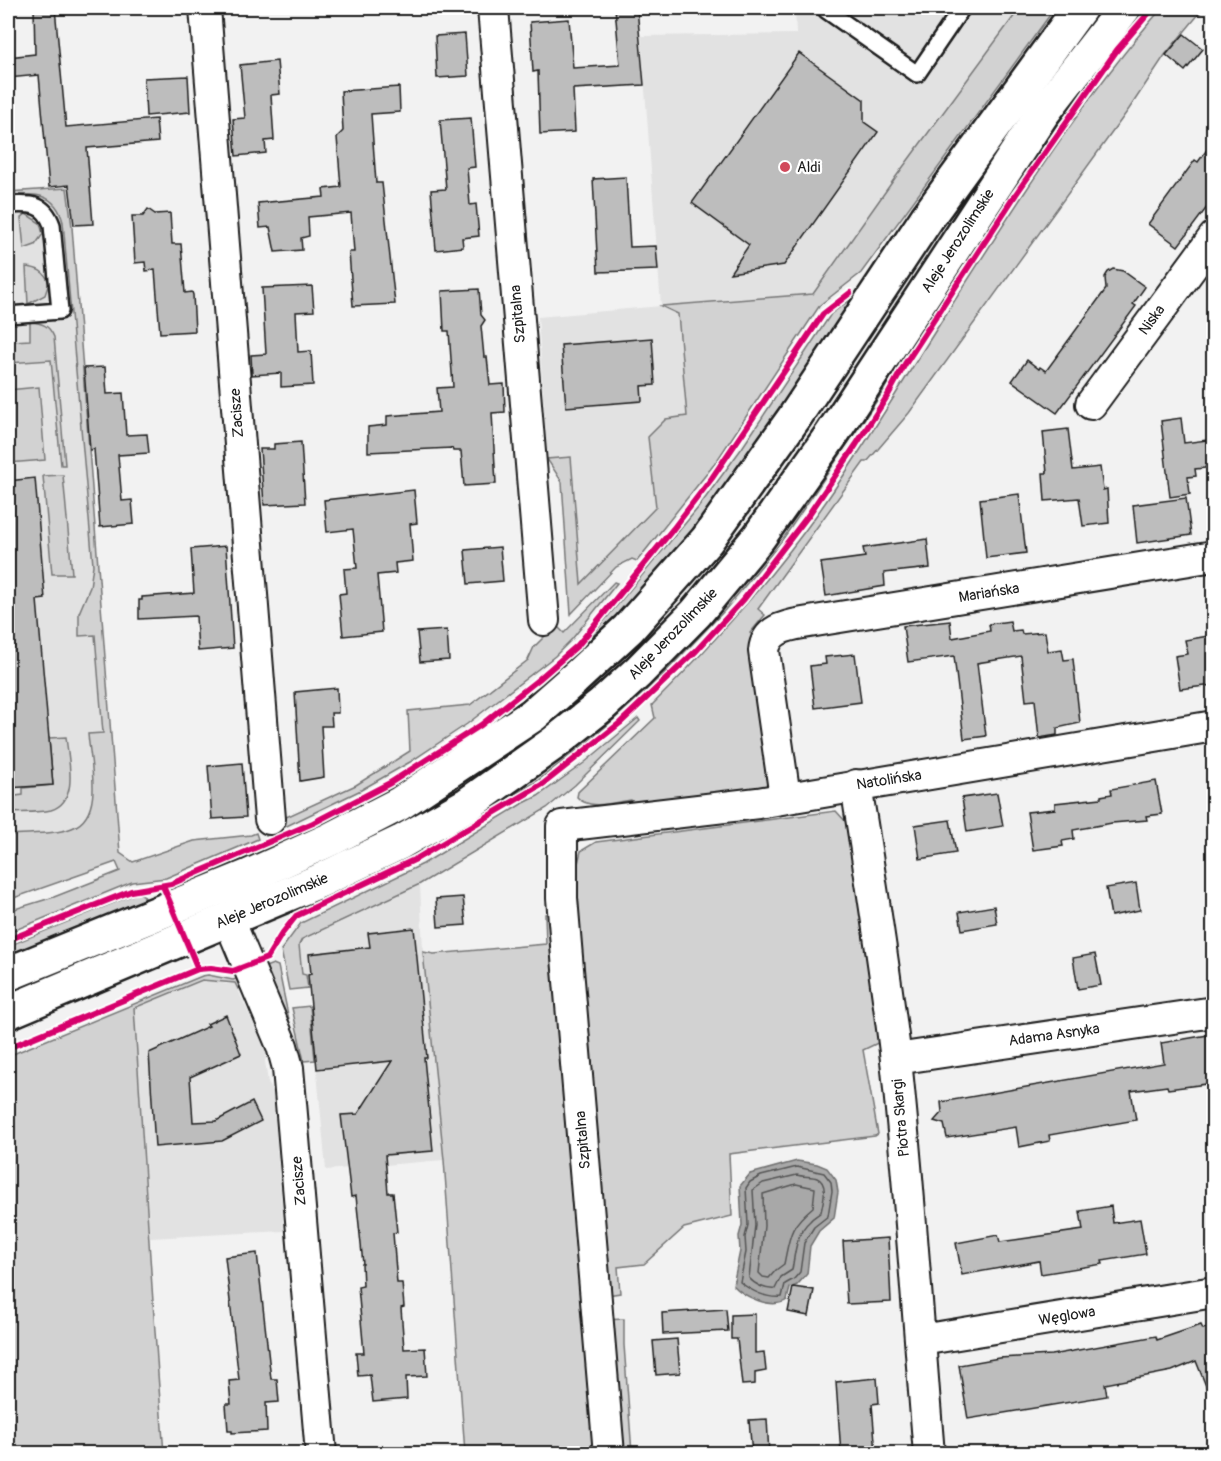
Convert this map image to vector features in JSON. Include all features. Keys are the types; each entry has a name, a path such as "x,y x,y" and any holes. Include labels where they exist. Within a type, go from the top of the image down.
{"main road":[{"path":"8,974 249,876 331,839 399,804 533,715 574,679 628,629 707,540 794,418 927,218 1080,8"},
{"name":"Aleje Jerozolimskie","path":"8,1012 319,881 383,851 468,804 554,743 602,705 664,647 696,613 759,537 832,434 1042,114 1124,8"}],"street":[{"name":"Zacisze","path":"205,8 270,819"},
{"name":"Szpitalna","path":"492,8 544,620"},
{"name":"Niska","path":"1091,404 1214,237"},
{"name":"Mariańska","path":"785,797 764,651 768,639 780,628 1214,556"},
{"name":"Natolińska","path":"562,826 758,803 1214,726"},
{"name":"Piotra Skargi","path":"856,785 896,1059 921,1340 928,1454"},
{"name":"Szpitalna","path":"562,826 561,898 609,1454"},
{"name":"Zacisze","path":"228,920 282,1046 290,1075 321,1454"},
{"name":"Adama Asnyka","path":"896,1059 1214,1012"},
{"name":"Węglowa","path":"921,1340 1214,1292"}],"lane":[{"path":"828,8 826,10 917,74 962,8"},
{"path":"8,205 36,205 50,217 60,311 8,315"}],"shaded area":[{"path":"795,8 1020,8 813,294 662,306 678,314 687,417 666,419 648,437 656,507 580,585 571,457 547,459 538,317 661,306 641,36 796,34"},
{"path":"1020,8 1055,8 861,273 820,305 716,462 637,561 632,559 616,567 571,614 562,482 547,459 571,457 581,584 656,507 648,437 666,419 687,416 678,314 661,306 813,294"},
{"path":"1162,8 1204,8 1165,55 1129,109 909,413 867,462 864,462 758,609 765,615 750,633 758,638 770,784 758,792 633,807 631,800 595,805 582,801 577,797 578,792 655,718 652,705 739,613 818,513 1047,159 1102,82"},
{"path":"67,188 72,227 120,852 8,893 8,192"},
{"path":"67,188 72,227 120,853 133,862 194,841 256,833 258,839 166,878 132,882 8,933 8,911 54,897 120,871 116,862 8,900 8,835 57,832 72,828 82,822 89,812 93,787 88,734 103,733 95,635 79,636 79,613 90,587 93,565 63,222 55,205 49,200 35,195 8,196 8,192"},
{"path":"26,214 40,223 43,234 35,245 24,249 21,218"},
{"path":"26,267 40,271 49,283 45,295 28,304"},
{"path":"858,294 703,521 644,591 586,649 585,644 698,508 742,448 831,314"},
{"path":"30,322 45,325 54,337 65,465 61,465 51,360 8,363 8,328 11,323 13,341 30,340"},
{"path":"908,346 884,390 781,542 725,610 655,683 594,737 536,782 490,808 546,769 618,710"},
{"path":"39,387 45,460 8,463 8,390"},
{"path":"63,475 72,574 52,574 43,476"},
{"path":"614,582 617,583 572,639 555,656 467,724 410,762 361,790 266,836 262,828 356,785 410,751 408,711 470,705 528,660 534,647 556,625 564,633"},
{"path":"638,718 640,721 575,785 547,808 420,884 302,939 299,945 302,974 306,975 308,988 289,990 281,950 301,923 423,864 538,796 584,763"},
{"path":"66,737 70,778 66,798 51,810 8,813 8,797 23,795 23,788 53,785 49,738"},
{"path":"836,811 846,822 852,822 884,1040 863,1050 878,1134 729,1154 732,1216 684,1228 644,1264 618,1267 620,1293 601,1296 568,869 577,868 581,851 596,842"},
{"path":"420,884 423,952 444,1160 326,1170 308,975 302,975 299,945 301,939"},
{"path":"138,893 143,895 149,903 8,959 8,946"},
{"path":"557,913 604,1453 465,1453 444,1160 423,952 434,954 546,944 545,914"},
{"path":"273,964 278,966 294,1044 263,968"},
{"path":"208,975 233,980 242,977 246,986 238,989 235,983 202,980 134,1008 164,1453 8,1454 8,1056"},
{"path":"208,979 226,984 235,983 267,1053 265,1061 268,1083 273,1091 284,1231 150,1238 134,1007"},
{"path":"310,1006 315,1060 304,1061 292,1008"},
{"path":"624,1319 632,1453 615,1453 603,1320"}],"water":[{"path":"797,1161 827,1168 836,1180 838,1192 834,1218 819,1231 810,1246 807,1274 797,1285 790,1288 787,1300 774,1304 766,1303 751,1298 733,1285 740,1251 739,1236 742,1225 740,1186 750,1174"}],"building":[{"path":"34,8 55,8 66,127 156,119 158,142 87,148 93,224 74,225 69,185 49,187 39,75 8,78 8,57 35,54"},
{"path":"615,8 637,8 644,85 573,89 575,132 540,134 538,71 533,72 530,22 569,19 573,68 620,65"},
{"path":"465,34 468,76 437,78 435,36"},
{"path":"1184,34 1203,49 1185,71 1166,55"},
{"name":"Aldi","path":"799,53 864,100 864,122 878,132 784,265 730,273 749,245 692,203"},
{"path":"277,61 280,94 271,95 274,140 265,141 266,153 236,156 233,119 245,118 240,65"},
{"path":"188,76 190,112 146,116 144,78"},
{"path":"399,87 400,112 371,114 376,183 382,183 395,304 353,306 349,252 354,252 351,213 308,217 309,236 301,238 302,250 275,252 270,227 260,228 258,203 324,197 323,189 341,187 337,137 343,131 341,91"},
{"path":"471,118 475,167 467,168 470,205 476,204 479,236 462,238 463,247 436,250 431,190 446,189 440,120"},
{"path":"1214,140 1214,198 1178,246 1148,224 1195,160 1198,162"},
{"path":"626,177 630,247 656,246 658,270 598,272 593,179"},
{"path":"148,209 155,214 170,213 172,244 181,244 185,293 192,292 193,295 195,331 160,333 155,270 146,271 145,262 135,263 132,216 143,216"},
{"path":"1113,269 1123,271 1145,287 1133,304 1136,306 1057,413 1012,381 1027,360 1046,371 1106,289 1105,277"},
{"path":"312,286 314,311 296,312 298,352 311,351 313,385 281,387 281,373 252,375 251,355 266,354 262,288"},
{"path":"479,289 481,315 485,320 481,326 484,357 487,357 490,385 504,384 505,412 492,413 496,484 464,486 461,451 453,451 452,448 368,452 368,427 387,425 387,416 439,412 437,388 453,387 449,331 444,331 442,291"},
{"path":"652,338 655,385 641,386 642,401 566,407 561,345"},
{"path":"105,367 107,394 123,393 126,435 147,434 149,453 118,455 122,501 132,500 134,524 100,527 94,449 90,450 84,368"},
{"path":"1181,418 1184,443 1207,440 1209,459 1205,468 1195,469 1196,476 1188,477 1190,494 1170,497 1161,421"},
{"path":"1068,429 1073,470 1100,467 1103,490 1107,489 1109,523 1083,526 1079,498 1045,501 1043,473 1047,473 1043,432"},
{"path":"301,442 305,503 264,505 260,449 274,449 274,444"},
{"path":"35,478 45,599 37,600 53,785 8,788 8,481"},
{"path":"414,490 417,523 410,524 413,561 395,563 396,573 377,575 382,632 343,636 339,594 346,593 344,569 357,568 353,529 327,532 324,500"},
{"path":"1019,494 1026,553 986,558 980,499"},
{"path":"1186,498 1191,535 1137,543 1133,505"},
{"path":"927,539 930,568 884,573 885,586 826,596 821,563 865,557 863,548"},
{"path":"226,546 233,648 198,651 196,616 139,619 139,600 142,600 142,597 194,593 191,549"},
{"path":"500,547 503,581 468,584 465,550"},
{"path":"950,621 952,638 990,631 989,624 1010,621 1012,631 1021,630 1022,634 1045,632 1048,651 1062,649 1064,660 1073,659 1080,723 1057,728 1057,735 1039,738 1035,700 1026,701 1021,656 977,663 986,736 964,739 954,656 908,662 903,626"},
{"path":"447,630 449,660 420,662 417,632"},
{"path":"1214,635 1214,685 1180,689 1175,656 1188,654 1185,640"},
{"path":"855,654 861,702 815,708 810,666 826,664 825,657"},
{"path":"337,688 338,713 331,713 332,726 321,726 324,777 300,781 295,692"},
{"path":"242,763 246,817 212,819 208,766"},
{"path":"1156,781 1162,814 1146,816 1147,820 1073,830 1074,839 1062,841 1063,846 1033,850 1027,812 1055,809 1055,803 1101,798 1101,796 1112,794 1111,789"},
{"path":"997,793 1003,826 967,832 962,798"},
{"path":"950,820 956,853 920,859 915,825"},
{"path":"1136,883 1140,910 1111,916 1106,888"},
{"path":"463,897 466,925 438,927 436,899"},
{"path":"994,906 997,924 962,930 959,912"},
{"path":"414,928 427,1058 424,1058 433,1151 385,1155 388,1193 393,1193 397,1232 393,1233 397,1283 402,1283 404,1349 425,1348 427,1376 406,1377 407,1399 373,1402 370,1375 358,1376 356,1353 364,1353 358,1287 363,1286 363,1264 356,1196 351,1197 341,1115 358,1114 392,1061 317,1069 308,975 311,974 309,954 370,947 368,933"},
{"path":"1095,954 1101,985 1078,989 1073,958"},
{"path":"226,1015 241,1054 190,1077 193,1122 216,1121 252,1102 261,1121 222,1141 155,1147 149,1053 209,1026 207,1024"},
{"path":"1214,1034 1214,1083 1131,1091 1136,1120 1049,1135 1050,1141 1019,1147 1016,1127 947,1138 944,1124 934,1121 942,1112 941,1102 1164,1063 1161,1043"},
{"path":"1111,1206 1113,1223 1140,1219 1146,1254 1041,1274 1039,1261 962,1275 956,1243 998,1235 1000,1242 1083,1230 1080,1211"},
{"path":"888,1238 891,1302 847,1304 843,1241"},
{"path":"257,1253 271,1379 277,1379 279,1402 266,1403 267,1431 232,1433 228,1431 226,1404 231,1404 229,1381 239,1380 225,1257"},
{"path":"793,1287 814,1290 809,1316 788,1312"},
{"path":"726,1309 728,1331 663,1334 662,1313"},
{"path":"755,1314 755,1353 764,1352 766,1371 755,1373 755,1384 742,1385 737,1339 731,1339 731,1315"},
{"path":"1201,1325 1203,1329 1209,1327 1214,1339 1214,1400 1212,1401 1196,1361 1172,1371 1105,1384 1107,1396 968,1419 959,1365 999,1358 1051,1355 1156,1336 1157,1340"},
{"path":"677,1339 680,1373 656,1375 653,1341"},
{"path":"877,1378 879,1403 872,1404 876,1454 841,1454 836,1382"},
{"path":"767,1419 769,1454 752,1454 749,1420"}],"cycle path":[{"path":"8,1048 198,969 233,971 267,958 296,916 416,859 543,784 620,723 696,651 744,599 807,517 856,445 905,364 1016,194 1117,50 1153,8"},
{"path":"8,940 131,891 171,884 313,823 390,783 481,725 578,645 712,478 823,314 850,293"},
{"path":"163,886 198,969"}],"place":[{"name":"Aldi","path":"785,167"}]}
